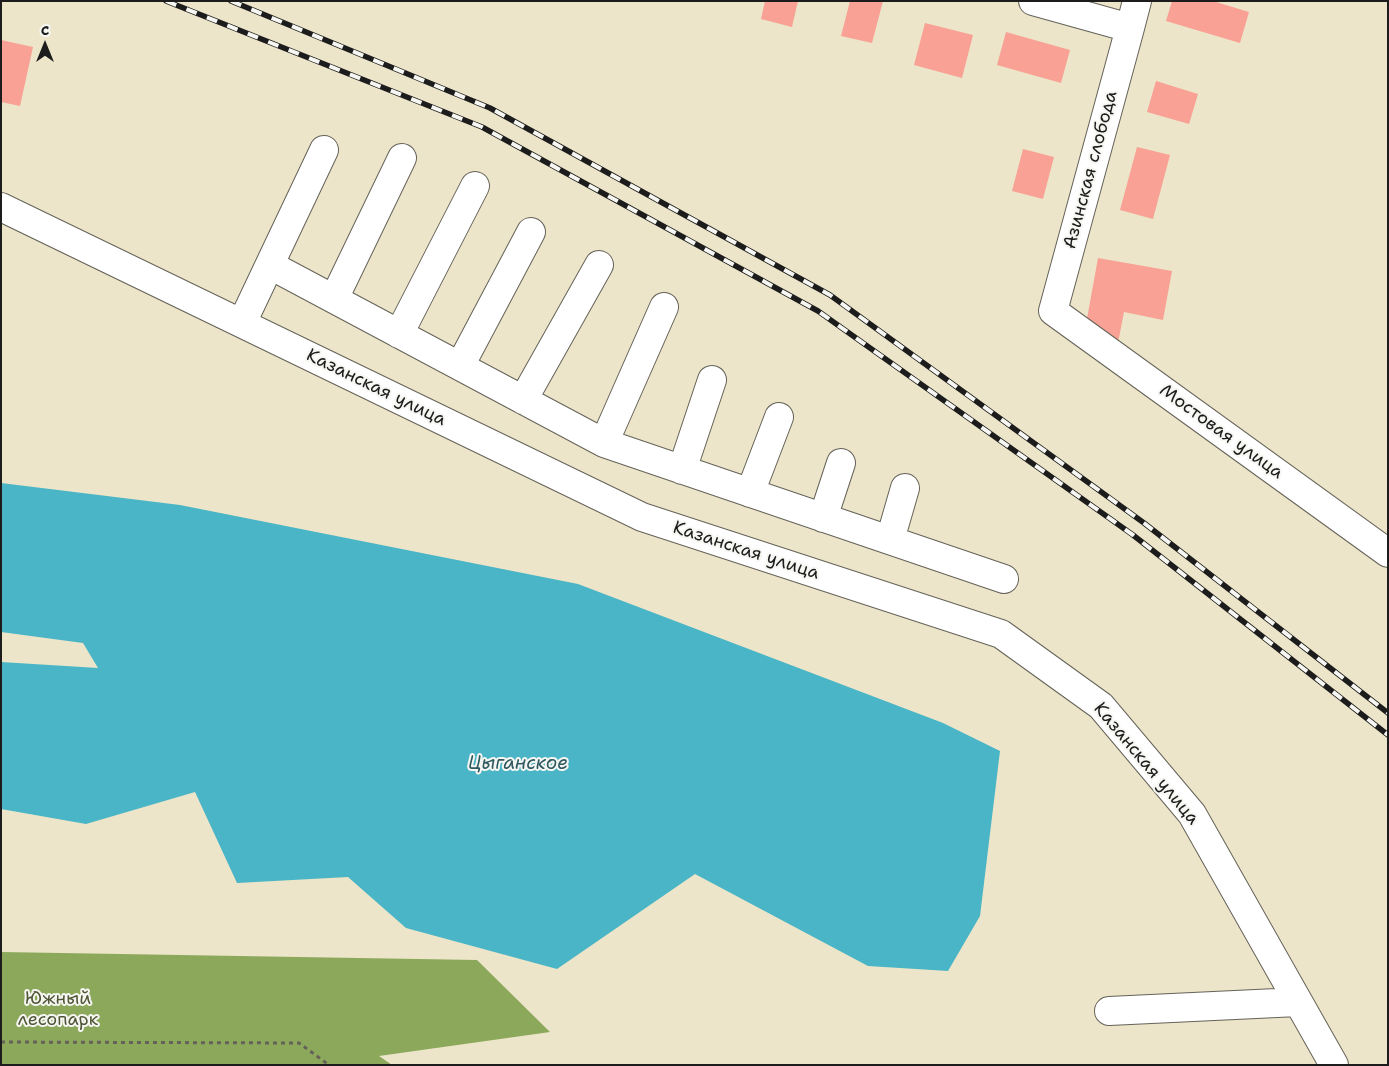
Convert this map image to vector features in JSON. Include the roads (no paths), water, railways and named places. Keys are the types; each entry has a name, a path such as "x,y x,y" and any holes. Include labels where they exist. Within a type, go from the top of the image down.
{"street":[{"path":"1033,1 1130,28"},
{"name":"Азинская слобода","path":"1053,311 1137,1"},
{"path":"242,323 324,150"},
{"path":"334,299 402,158"},
{"path":"399,334 475,186"},
{"name":"Казанская улица","path":"1,207 642,517 1001,634 1101,706 1192,814 1334,1065"},
{"path":"460,366 531,232"},
{"path":"270,265 604,443 1004,579"},
{"path":"523,400 599,265"},
{"path":"604,443 664,307"},
{"name":"Мостовая улица","path":"1053,311 1388,553"},
{"path":"682,470 712,380"},
{"path":"750,493 779,417"},
{"path":"823,518 841,463"},
{"path":"890,540 905,488"},
{"path":"1109,1011 1298,1002"}],"water":[{"name":"Цыганское","path":"1,483 180,505 578,584 943,723 1000,751 980,916 948,971 868,966 695,874 557,969 406,928 348,877 237,883 195,792 86,824 1,809 1,662 98,668 83,643 1,632"}],"railway":[{"path":"166,1 482,127 818,311 1133,535 1388,735"},
{"path":"231,1 490,108 830,295 1144,523 1388,713"}],"park label":[{"name":"Южный лесопарк","path":"58,1009"}]}
